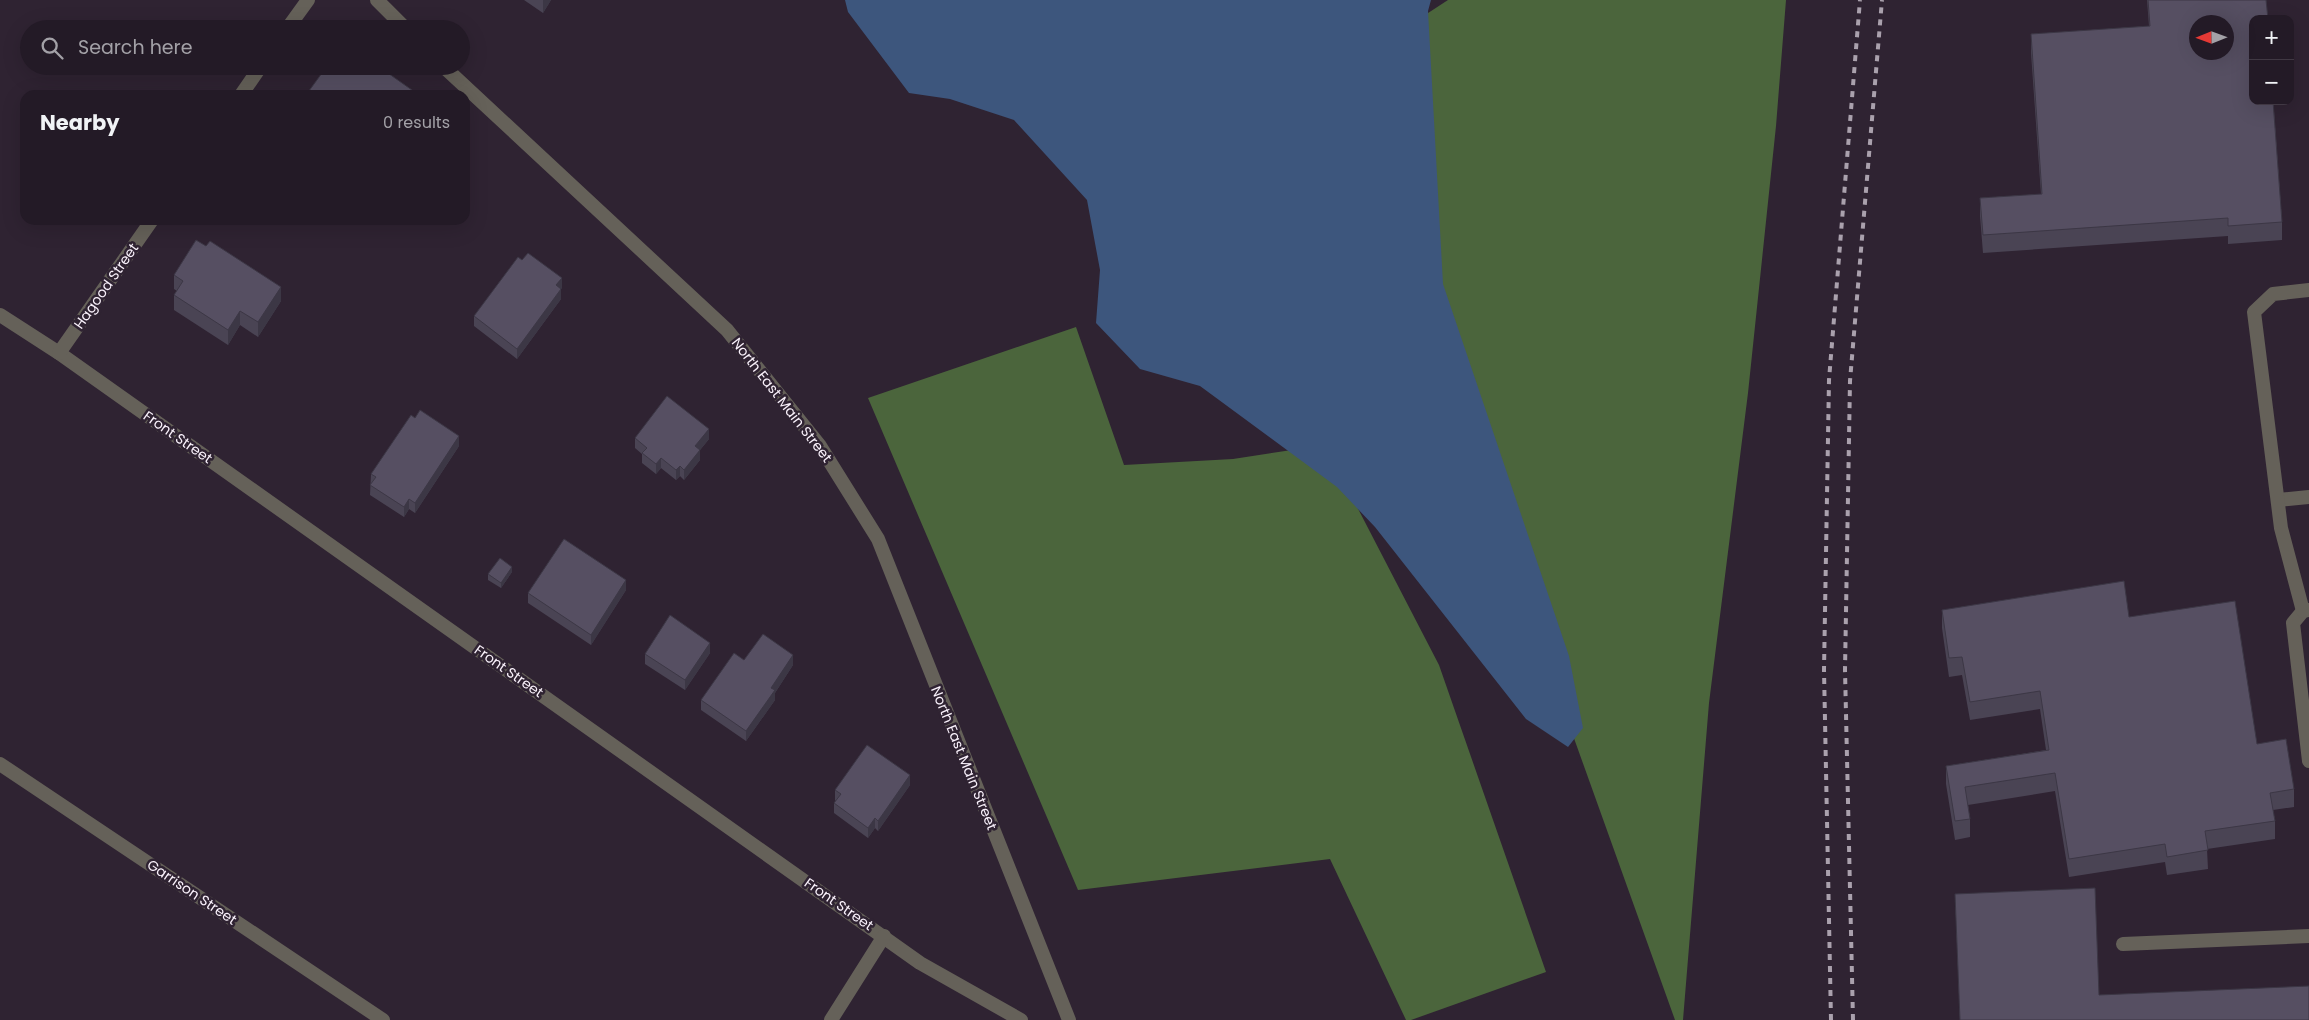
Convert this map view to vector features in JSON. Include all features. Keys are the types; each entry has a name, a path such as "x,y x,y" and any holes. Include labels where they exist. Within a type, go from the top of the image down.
{"street":[{"path":"294,20 308,0"},
{"path":"377,0 397,20"},
{"path":"244,90 255,75"},
{"name":"North East Main Street","path":"453,75 469,90"},
{"name":"North East Main Street","path":"470,91 727,330 820,446 878,539 1069,1020"},
{"name":"Hagood Street","path":"59,353 149,225"},
{"path":"2309,290 2273,294 2254,312 2281,528 2306,611 2292,624 2309,761"},
{"name":"Front Street","path":"0,315 59,353 920,963 1021,1020"},
{"path":"2278,500 2309,497"},
{"name":"Garrison Street","path":"0,764 377,1018"},
{"path":"831,1020 884,936"},
{"path":"2123,944 2309,936"}],"green space":[{"path":"1448,0 1786,0 1776,126 1748,393 1709,703 1683,1020 1675,1020 1528,610 1379,45"},
{"path":"1076,327 1124,465 1233,459 1325,445 1439,665 1546,972 1411,1020 1406,1020 1330,859 1078,890 868,398"}],"water":[{"path":"845,0 1431,0 1428,11 1443,284 1569,656 1583,728 1568,747 1526,719 1375,527 1337,487 1200,386 1140,369 1096,323 1100,270 1087,200 1014,120 950,99 909,93 848,12"}],"building":[{"path":"2148,0 2266,0 2268,15 2249,15 2249,105 2273,105 2282,222 2228,226 2228,218 1983,235 1980,198 2042,194 2031,34 2150,26"},
{"path":"320,75 391,75 412,90 310,90"},
{"path":"196,240 206,246 210,241 281,287 258,322 240,311 228,330 174,295 183,281 174,275"},
{"path":"528,253 562,278 556,285 561,289 517,349 474,316 518,257 522,260"},
{"path":"667,396 709,429 695,446 700,450 684,470 680,466 676,470 661,458 656,464 642,453 647,448 635,438"},
{"path":"420,410 459,436 415,503 409,499 404,507 370,485 376,477 371,474 411,415 415,418"},
{"path":"564,539 626,580 591,635 528,593"},
{"path":"500,558 512,567 501,583 488,574"},
{"path":"2124,581 2129,617 2235,601 2257,744 2286,739 2294,789 2270,793 2275,821 2205,831 2208,850 2167,857 2165,844 2069,859 2055,773 1965,787 1970,819 1955,821 1946,766 2049,750 2040,691 1970,702 1962,657 1949,658 1942,610"},
{"path":"670,615 710,643 685,680 645,654"},
{"path":"763,634 793,655 771,688 775,690 746,731 701,700 734,653 744,660"},
{"path":"867,745 910,775 878,821 875,818 868,828 834,803 841,794 835,790"},
{"path":"2095,888 2099,995 2309,986 2309,1020 1960,1020 1955,894"}],"railway":[{"path":"1831,1020 1824,670 1829,380 1860,0"},
{"path":"1853,1020 1845,670 1850,381 1882,0"}]}
